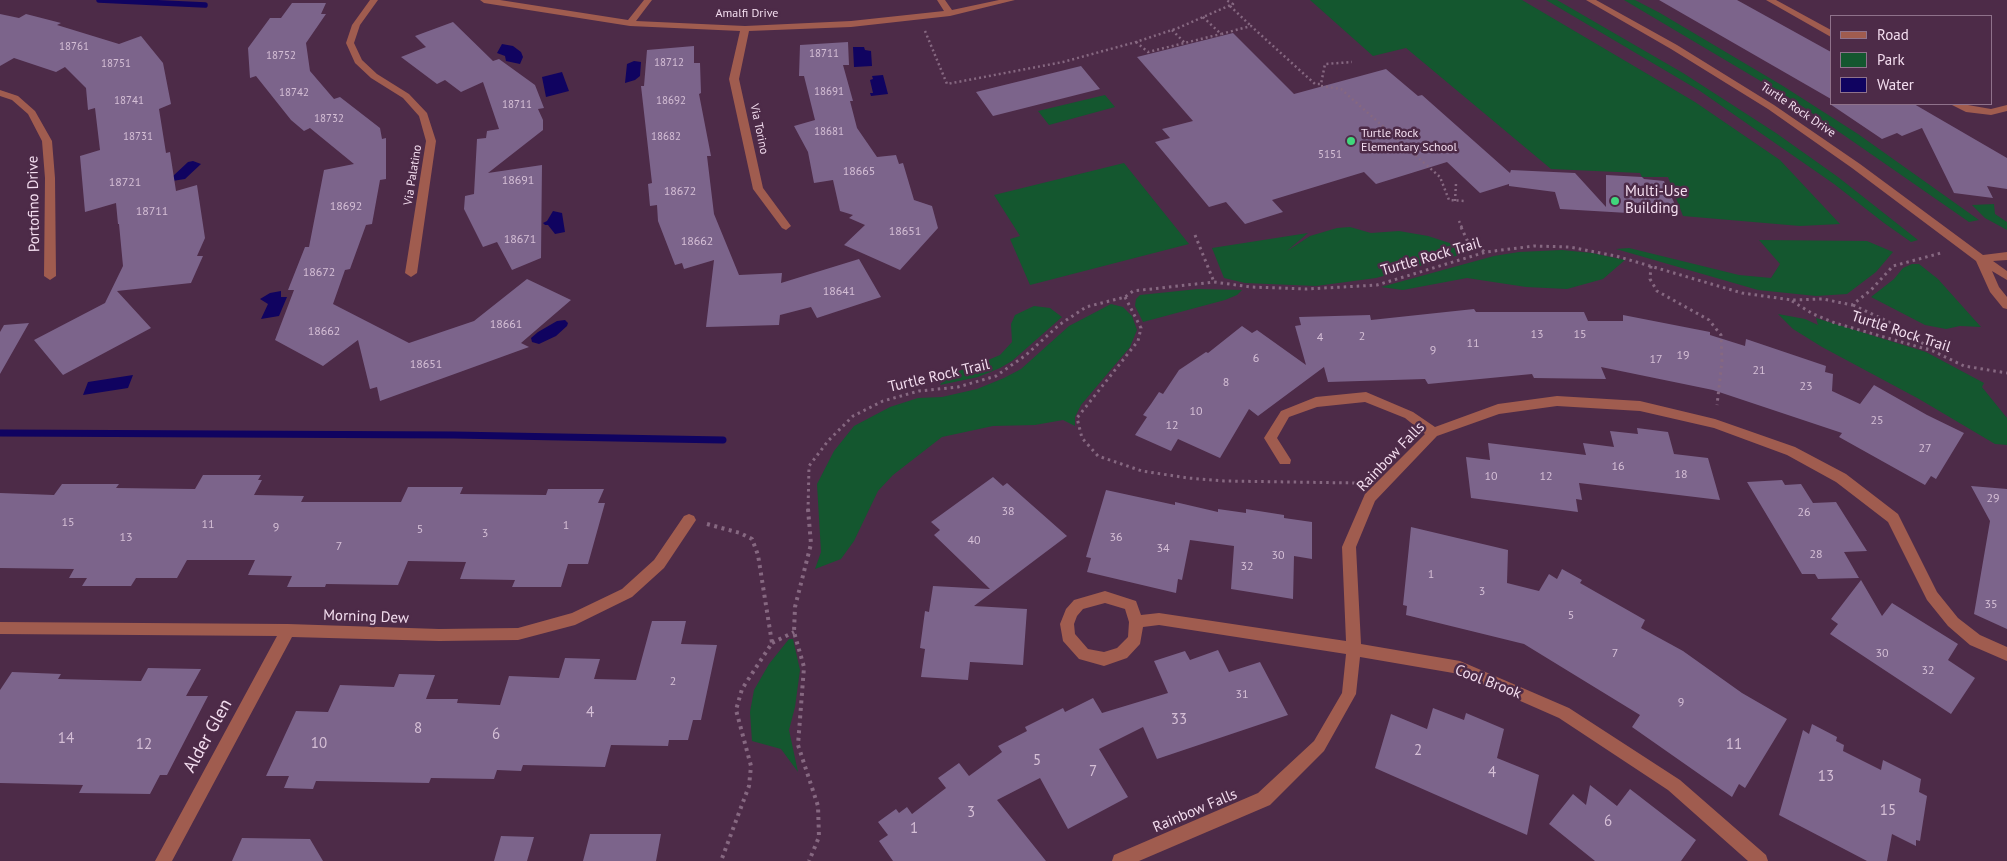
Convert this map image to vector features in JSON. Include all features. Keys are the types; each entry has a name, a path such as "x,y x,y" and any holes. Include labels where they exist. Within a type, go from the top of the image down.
{"street":[{"name":"Via Palatino","path":"374,0 356,24 350,43 358,61 374,76 406,96 424,115 431,141 410,273"},
{"name":"Amalfi Drive","path":"484,0 630,23 745,28 850,24 950,13 1011,0"},
{"path":"630,23 648,0"},
{"path":"941,0 950,13"},
{"name":"Turtle Rock Drive","path":"1590,0 1674,47 1771,107 1856,166 1981,260 2007,276"},
{"path":"1776,1 1830,33"},
{"name":"Via Torino","path":"745,28 734,79 758,190 786,226"},
{"name":"Portofino Drive","path":"0,93 15,98 32,113 47,141 50,178 50,276"},
{"path":"1957,105 1966,109 1991,112 2007,108"},
{"path":"1981,260 2007,256"},
{"name":"Turtle Rock Drive","path":"1981,260 1994,289 2007,305"},
{"path":"1994,289 2007,288"},
{"path":"1286,460 1270,438 1285,414 1316,402 1366,397 1410,415 1432,433"},
{"name":"Rainbow Falls","path":"1120,861 1264,799 1319,746 1350,694 1354,649 1349,547 1370,498 1432,433 1498,409 1557,401 1640,406 1715,424 1792,451 1841,478 1893,518 1932,596 1953,622 1975,640 2007,654"},
{"name":"Morning Dew","path":"0,628 518,634 550,627 610,603 627,593 659,564 689,520"},
{"path":"1106,597 1131,606 1136,622 1135,639 1122,653 1104,659 1084,654 1068,636 1067,624 1071,613 1079,604 1106,597"},
{"name":"Cool Brook","path":"1136,622 1159,619 1354,649 1460,668 1564,713 1674,785 1760,861"},
{"name":"Alder Glen","path":"162,861 288,630"}],"path":[{"path":"1226,0 1233,4 1230,6"},
{"path":"923,27 946,84 1063,62 1136,42 1172,30 1230,6"},
{"path":"1230,6 1315,84 1321,84 1325,64 1352,62"},
{"path":"1203,17 1220,34"},
{"path":"1136,42 1148,52 1251,26"},
{"path":"1172,30 1185,43"},
{"path":"1321,86 1341,89 1440,177 1448,200 1465,201"},
{"path":"1412,154 1426,149"},
{"path":"1455,201 1456,184"},
{"path":"1459,221 1467,240 1486,252"},
{"path":"1195,235 1211,270 1214,282"},
{"name":"Turtle Rock Trail","path":"809,861 819,837 818,806 798,745 804,667 794,632 795,608 811,544 806,497 809,466 828,441 852,416 892,398 920,391 958,387 996,376 1026,355 1059,325 1086,307 1124,297 1133,291 1165,286 1214,282 1251,287 1307,289 1377,284 1486,252 1534,246 1570,247 1651,266 1742,293 1792,300 1823,299 1852,305 1871,290 1893,266 1930,256"},
{"path":"1651,266 1650,279 1657,291 1709,320 1721,335 1722,361 1715,424"},
{"path":"1124,297 1141,328 1138,341 1077,418 1082,438 1088,448 1098,456 1142,471 1188,478 1224,481 1352,481 1376,491"},
{"name":"Turtle Rock Trail","path":"1792,300 1813,314 1835,323 1933,351 1964,366 2007,373"},
{"path":"1852,305 1889,322 1933,351"},
{"path":"689,520 740,533 752,539 758,555 772,642"},
{"path":"721,861 749,786 751,766 736,710 742,689 772,642 794,632"}],"green space":[{"path":"1310,0 1522,0 1695,102 1780,160 1840,224 1800,226 1683,216 1668,177 1642,177 1640,173 1551,169 1406,48 1373,56"},
{"path":"1546,0 1557,0 1683,73 1776,133 1838,177 1918,240 1911,242 1834,184 1700,91"},
{"path":"1624,0 1635,0 1660,13 1783,86 1858,134 1979,220 1969,222 1796,102"},
{"path":"1105,95 1115,107 1049,125 1038,111"},
{"path":"1124,163 1189,244 1030,285 1010,239 1020,236 994,195"},
{"path":"1994,204 1995,214 2007,222 2007,230 1985,218 1972,205"},
{"path":"1350,227 1371,233 1399,231 1428,236 1474,251 1376,278 1316,286 1245,283 1224,278 1212,248 1308,233 1287,251 1310,236 1337,228"},
{"path":"1759,240 1867,241 1893,252 1876,272 1847,294 1816,296 1758,290 1616,249 1629,248 1739,275 1771,278 1780,264"},
{"path":"1562,250 1592,253 1625,260 1603,279 1567,289 1526,287 1467,278 1403,290 1381,287 1494,256 1519,252"},
{"path":"1912,264 1919,264 1938,279 1981,327 1960,326 1946,329 1925,325 1871,297 1894,279 1903,268"},
{"path":"1198,289 1242,290 1237,295 1225,300 1143,322 1135,306 1136,299 1140,295"},
{"path":"1111,304 1123,307 1132,316 1137,330 1130,347 1081,405 1075,417 1075,426 1063,420 1035,425 993,426 942,437 893,475 878,491 854,541 841,559 815,569 821,552 817,484 834,451 854,426 890,407 918,398 942,397 977,389 1004,378 1021,369 1069,326"},
{"path":"1034,306 1050,308 1062,317 1012,361 1000,368 978,377 940,385 947,374 969,368 1000,355 1012,342 1011,324 1015,315"},
{"path":"1778,314 1805,319 1818,325 1816,318 1926,352 1984,383 1982,387 2007,418 2007,445 1995,444 1919,399 1822,347 1793,329"},
{"path":"789,639 793,639 800,670 795,707 789,730 798,772 781,749 752,741 750,712 754,690 769,664"}],"water":[{"path":"502,44 513,46 521,52 523,57 520,64 506,61 505,56 497,53"},
{"path":"853,47 864,47 865,50 871,51 872,66 854,67"},
{"path":"634,61 641,62 640,76 635,80 625,83 627,64"},
{"path":"562,72 569,91 546,97 542,77"},
{"path":"883,75 888,94 871,96 870,93 873,93 870,80 873,79 872,76"},
{"path":"193,161 201,164 185,179 172,181 172,177 188,162"},
{"path":"553,211 562,213 565,232 555,234 548,225 543,223 547,221"},
{"path":"281,291 281,297 287,297 279,316 261,319 268,304 260,299 270,293"},
{"path":"565,320 568,323 567,326 556,336 539,344 532,342 531,338 538,332 557,321"},
{"path":"133,375 128,388 83,395 88,382"}],"building":[{"path":"1659,0 1737,0 1830,51 1830,98"},
{"path":"292,3 326,3 321,14 326,14 306,43 310,71 334,99 340,97 380,128 382,139 386,138 386,179 380,180 372,224 366,225 350,269 345,270 333,304 409,343 474,321 527,279 571,300 521,343 529,347 380,401 377,387 370,389 358,340 323,366 275,340 294,290 288,290 305,247 309,247 324,170 354,164 310,128 304,131 291,120 256,76 250,78 248,48 270,18 281,18"},
{"path":"0,14 19,18 26,14 61,23 57,25 119,44 141,36 163,63 171,104 159,109 166,153 170,152 176,191 197,185 205,238 197,256 203,256 191,283 117,291 151,328 63,375 34,340 105,303 123,266 116,203 85,212 80,156 100,150 95,108 88,110 86,88 65,67 56,72 14,58 0,66"},
{"path":"453,22 493,61 499,59 535,85 544,108 538,109 543,120 543,130 488,173 542,165 541,258 512,270 497,242 483,247 464,209 465,196 474,194 477,139 486,138 487,131 499,129 483,82 461,92 445,80 437,84 401,57 426,47 415,36"},
{"path":"1233,33 1294,94 1386,69 1418,96 1422,95 1510,173 1511,170 1575,173 1606,207 1606,175 1642,177 1644,179 1664,181 1679,213 1644,212 1645,214 1560,209 1555,192 1509,186 1509,184 1480,193 1447,162 1376,184 1364,172 1272,200 1283,212 1245,224 1226,202 1209,207 1155,142 1170,138 1162,129 1193,121 1137,57"},
{"path":"848,42 849,65 843,65 853,101 850,101 857,128 877,157 896,155 899,164 903,163 914,200 932,206 938,228 900,270 844,245 865,225 849,218 853,215 840,211 833,180 814,183 808,152 794,126 815,120 804,76 799,76 800,45"},
{"path":"694,46 694,63 700,63 701,93 699,94 711,156 707,156 714,214 739,275 782,273 781,283 859,259 881,297 817,318 811,307 780,315 779,325 706,327 714,260 684,269 682,263 675,265 658,221 657,205 650,206 648,184 652,183 641,86 644,86 647,50"},
{"path":"1081,66 1100,89 993,116 976,92"},
{"path":"1831,105 1916,105 2007,158 2007,189 1987,186 1993,198 1954,193 1922,128 1902,136 1897,133 1882,139"},
{"path":"1474,309 1476,312 1584,312 1588,321 1623,321 1623,315 1710,332 1710,335 1745,346 1746,339 1826,366 1825,372 1833,374 1832,391 1860,404 1874,385 1927,415 1964,433 1936,479 1931,476 1925,485 1839,437 1842,433 1713,390 1601,367 1606,379 1534,378 1532,374 1428,384 1425,379 1328,382 1324,367 1258,416 1249,409 1220,458 1178,439 1171,451 1135,435 1147,417 1143,415 1159,392 1163,394 1179,370 1206,352 1208,353 1242,326 1252,333 1257,330 1306,365 1295,326 1301,325 1299,317 1370,315 1371,320"},
{"path":"29,323 0,374 0,332 4,325"},
{"path":"1637,428 1668,432 1674,454 1708,458 1720,500 1579,483 1582,500 1576,499 1578,512 1471,498 1466,457 1490,460 1488,443 1586,455 1583,443 1614,447 1610,431 1638,434"},
{"path":"203,475 261,475 258,480 262,480 254,495 304,496 301,502 401,502 408,487 463,487 460,494 546,495 548,489 604,489 598,503 605,503 588,564 568,564 561,587 512,587 515,580 460,579 466,562 408,561 398,585 326,584 325,587 287,587 292,576 248,575 255,560 187,560 177,578 136,578 131,586 82,586 87,578 69,578 74,569 0,568 0,493 54,495 62,484 119,484 116,488 195,489"},
{"path":"993,477 1003,486 1007,483 1067,536 974,606 1027,609 1023,665 970,662 968,680 921,677 925,649 920,648 925,611 929,612 933,586 990,589 934,535 940,530 931,522"},
{"path":"1782,480 1785,485 1801,484 1813,503 1836,502 1867,551 1844,552 1859,578 1818,579 1815,574 1802,574 1747,482"},
{"path":"1971,486 2007,489 2007,629 1974,614 1990,521"},
{"path":"1106,490 1175,505 1175,502 1218,512 1218,509 1246,513 1246,509 1312,522 1312,559 1294,556 1293,599 1231,589 1234,546 1190,540 1182,580 1178,579 1176,593 1087,572 1091,558 1086,557"},
{"path":"1411,527 1508,550 1507,583 1539,591 1549,574 1557,579 1562,569 1582,580 1580,583 1645,620 1641,628 1683,651 1742,693 1787,719 1745,788 1739,784 1732,797 1632,727 1640,715 1524,644 1406,615 1407,606 1403,605"},
{"path":"1861,580 1882,616 1892,603 1958,644 1948,660 1975,678 1951,714 1830,634 1838,624 1831,619"},
{"path":"652,621 686,621 681,644 717,645 701,720 693,720 688,740 669,740 668,746 611,745 605,767 523,765 521,771 497,770 494,779 431,778 429,783 316,781 313,789 284,788 289,776 266,776 296,711 328,712 340,685 394,687 399,674 435,675 426,699 458,699 457,703 500,705 509,676 559,678 565,658 600,659 594,679 636,680"},
{"path":"1218,650 1229,672 1260,662 1288,715 1157,759 1143,727 1099,749 1128,797 1068,829 1040,778 997,800 1046,861 893,861 879,841 888,835 878,822 896,809 899,813 907,807 912,814 946,788 938,778 959,763 969,776 1002,752 998,746 1027,731 1025,727 1063,708 1065,712 1093,698 1102,713 1168,693 1154,661 1185,651 1190,660"},
{"path":"148,668 201,669 186,696 208,696 167,775 160,775 150,794 79,793 83,785 0,783 0,690 12,672 61,674 58,679 141,681"},
{"path":"1433,708 1464,720 1466,713 1504,729 1497,758 1539,775 1527,835 1375,768 1391,714 1427,729"},
{"path":"1812,724 1837,737 1836,741 1844,745 1843,751 1881,770 1883,760 1921,779 1919,792 1927,796 1920,841 1916,840 1916,846 1892,834 1887,861 1867,861 1779,815 1803,730 1809,734"},
{"path":"1590,785 1617,806 1630,789 1696,840 1681,861 1595,861 1549,824 1573,794 1586,805"},
{"path":"590,834 661,834 656,861 583,861"},
{"path":"501,836 534,837 527,861 494,861"},
{"path":"242,838 310,839 323,861 232,861"}],"waterway":[{"path":"99,0 205,5"},
{"path":"0,433 454,435 723,440"}],"place":[{"name":"Turtle Rock Elementary School","path":"1351,141"},
{"name":"Multi-Use Building","path":"1615,201"}]}
